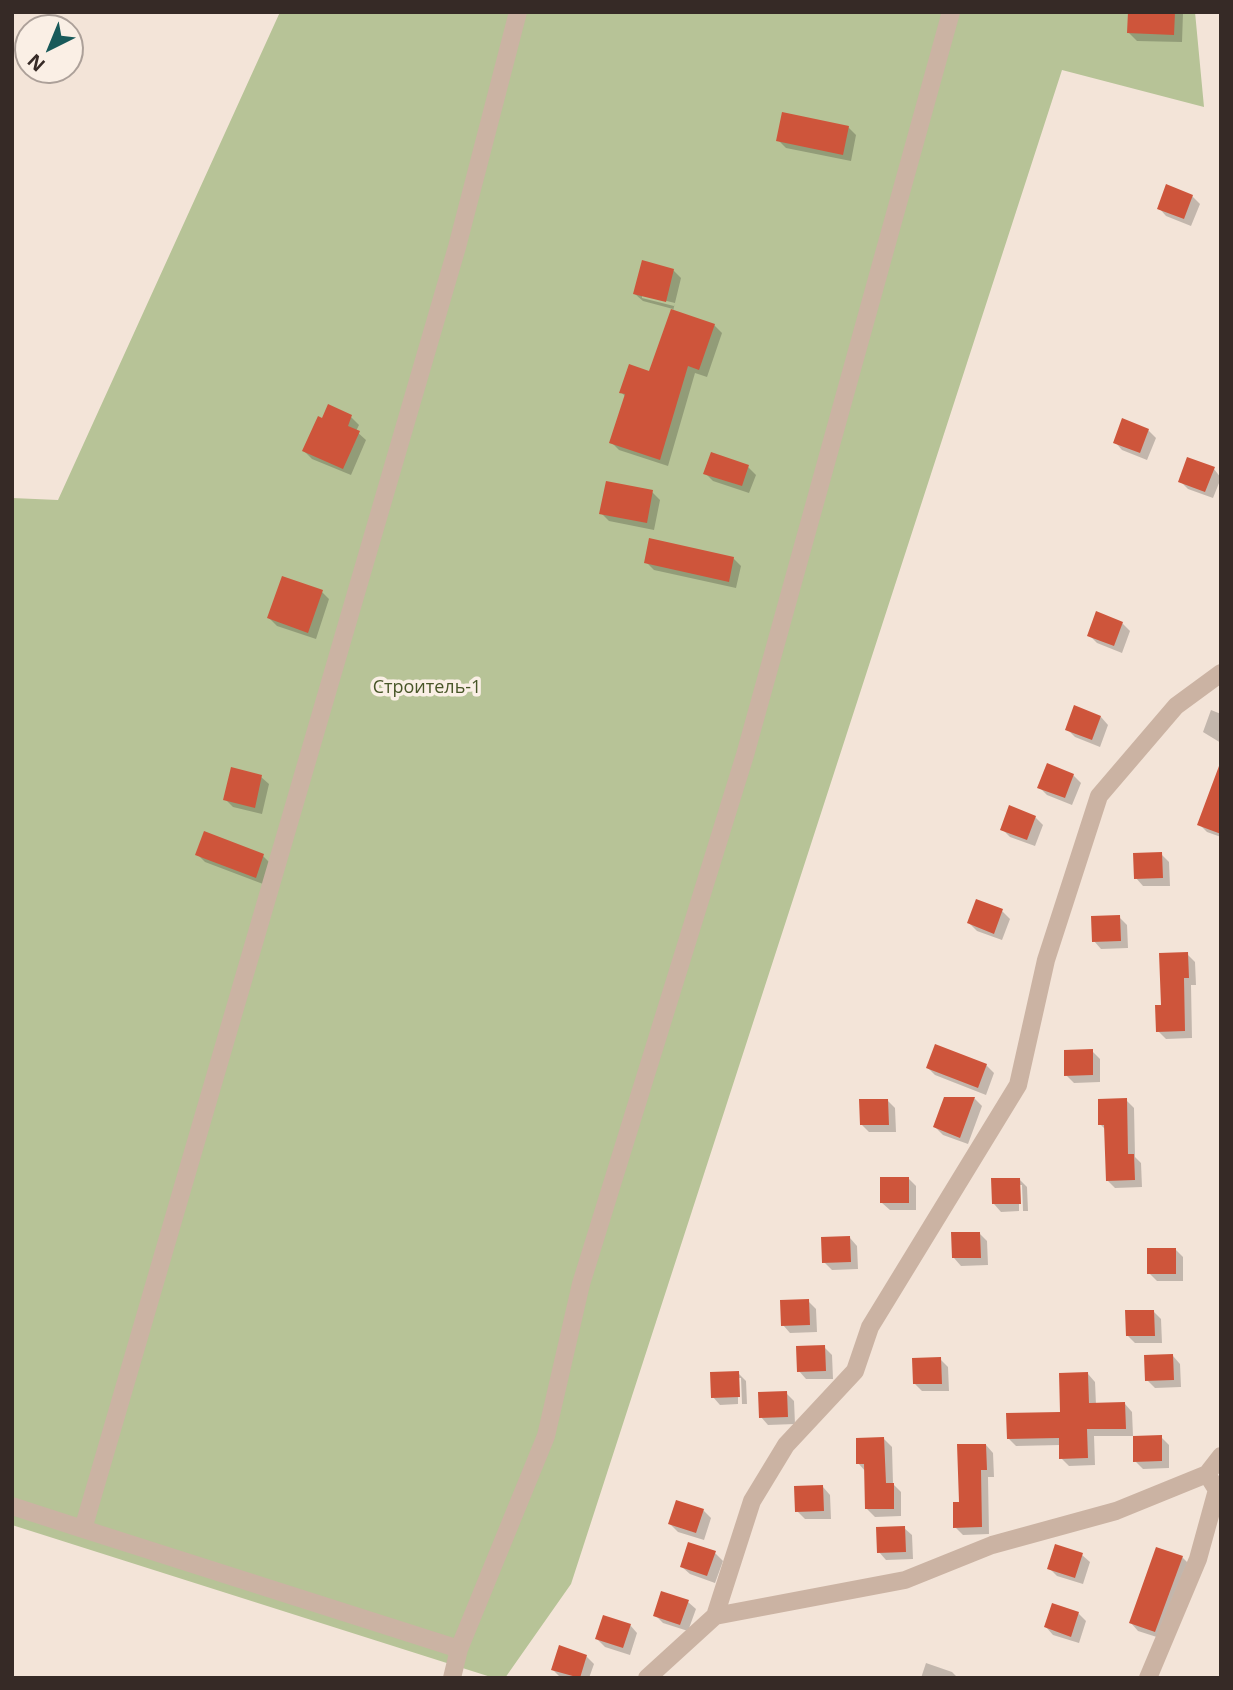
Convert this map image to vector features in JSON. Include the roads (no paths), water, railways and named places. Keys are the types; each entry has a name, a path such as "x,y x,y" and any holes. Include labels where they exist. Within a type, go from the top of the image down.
{"lane":[{"path":"83,1529 457,247 518,12"},
{"path":"452,1678 459,1649 546,1436 581,1284 745,755 950,12"},
{"path":"647,1678 715,1616 752,1501 786,1446 855,1371 870,1328 1018,1085 1046,960 1099,796 1176,706 1221,673"},
{"path":"715,1616 905,1580 992,1545 1116,1511 1206,1474 1221,1456"},
{"path":"1148,1678 1198,1559 1217,1490 1206,1474"},
{"path":"12,1506 459,1649"}],"park label":[{"name":"Строитель-1","path":"427,688"}]}
